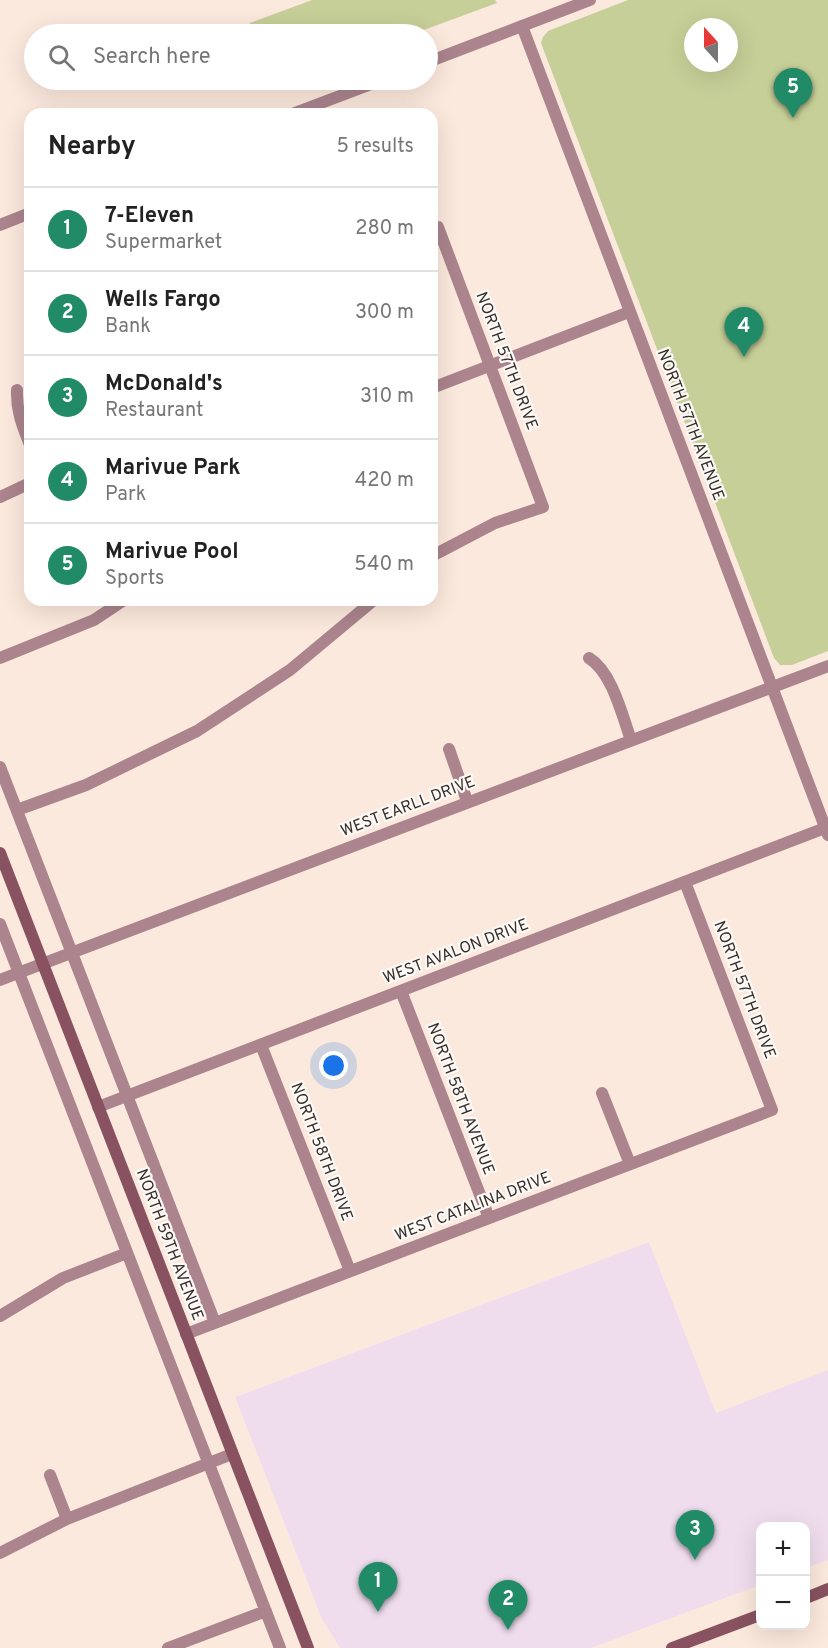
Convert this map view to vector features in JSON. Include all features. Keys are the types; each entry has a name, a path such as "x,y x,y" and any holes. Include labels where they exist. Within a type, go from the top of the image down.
{"main road":[{"name":"NORTH 59TH AVENUE","path":"0,853 308,1648"},
{"path":"810,1596 828,1589"},
{"path":"672,1648 756,1616"}],"street":[{"path":"438,58 590,0"},
{"name":"NORTH 57TH AVENUE","path":"522,26 827,832"},
{"path":"308,108 356,90"},
{"path":"0,225 24,215"},
{"name":"NORTH 57TH DRIVE","path":"438,235 543,507 495,523 438,553"},
{"path":"438,386 629,312"},
{"path":"17,390 16,403 24,429"},
{"path":"0,497 24,486"},
{"path":"0,658 94,620 115,606"},
{"path":"16,810 86,785 197,732 290,670 367,606"},
{"path":"589,658 597,663 607,677 632,740"},
{"name":"WEST EARLL DRIVE","path":"0,980 828,666"},
{"path":"449,749 467,801"},
{"name":"NORTH 59TH AVENUE","path":"0,767 214,1323"},
{"name":"WEST AVALON DRIVE","path":"98,1107 686,882 827,832"},
{"name":"NORTH 57TH DRIVE","path":"686,882 772,1110"},
{"path":"0,924 280,1648"},
{"name":"NORTH 58TH AVENUE","path":"400,991 489,1218"},
{"name":"NORTH 58TH DRIVE","path":"261,1045 350,1271"},
{"path":"602,1093 630,1164"},
{"name":"WEST CATALINA DRIVE","path":"186,1334 772,1110"},
{"path":"0,1316 63,1278 127,1253"},
{"path":"0,1553 67,1520 232,1454"},
{"path":"50,1475 67,1520"},
{"path":"168,1648 266,1611"}],"shaded area":[{"path":"649,1242 716,1413 828,1370 828,1560 810,1567 810,1522 756,1522 756,1586 591,1648 340,1648 322,1619 235,1397"}],"green space":[{"path":"312,0 495,0 497,3 438,25 250,23"},
{"path":"628,0 828,0 828,651 792,665 780,665 774,658 541,43 548,31"}],"place":[{"name":"Marivue Pool","path":"793,118"},
{"name":"Marivue Park","path":"744,357"},
{"name":"McDonald's","path":"695,1560"},
{"name":"7-Eleven","path":"378,1612"},
{"name":"Wells Fargo","path":"508,1630"}]}
